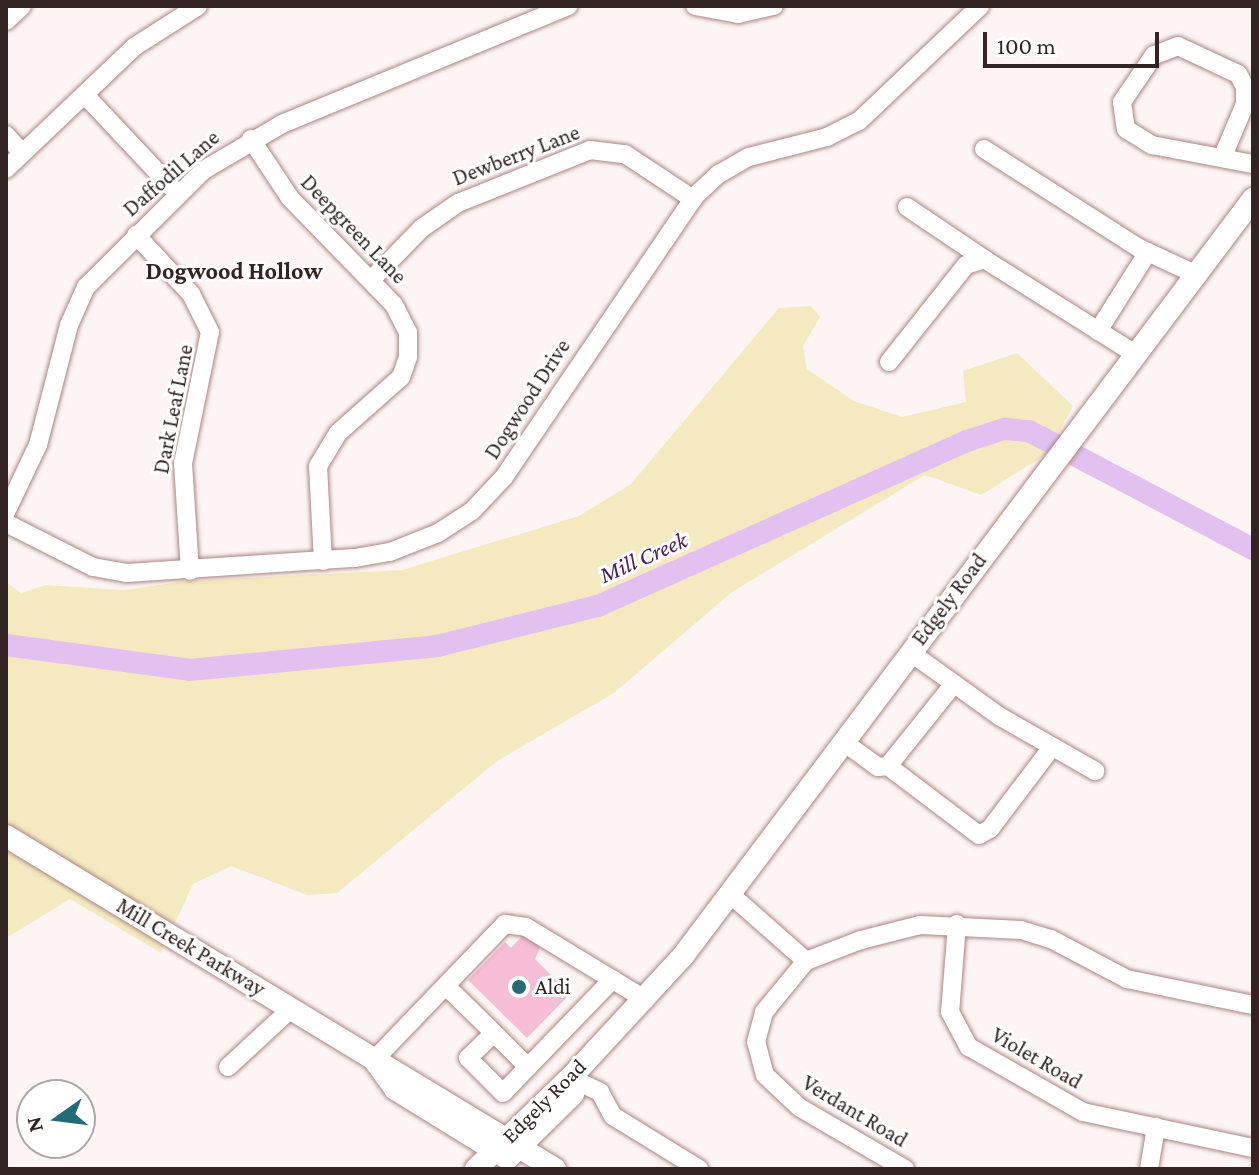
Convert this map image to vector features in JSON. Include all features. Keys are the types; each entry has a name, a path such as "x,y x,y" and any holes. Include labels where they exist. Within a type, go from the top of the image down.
{"main road":[{"name":"Edgely Road","path":"508,1156 628,1011 646,1000 730,894 1070,438 1253,199"},
{"name":"Mill Creek Parkway","path":"6,836 374,1060 395,1089 508,1156 555,1169"},
{"name":"Edgely Road","path":"476,1169 508,1156 583,1084 642,1015 646,1000"}],"street":[{"path":"6,21 22,6"},
{"path":"6,169 160,26 198,6"},
{"name":"Daffodil Lane","path":"6,512 38,445 76,306 95,275 178,194 251,139 543,11 569,6"},
{"path":"695,6 738,14 774,6"},
{"name":"Dogwood Drive","path":"6,523 102,569 190,571 323,561 411,546 458,522 490,494 693,199 719,174 749,157 827,137 859,121 980,6"},
{"path":"1223,156 1245,104 1245,87 1238,74 1178,46 1154,55 1122,102 1126,129 1152,145 1253,164"},
{"path":"85,95 178,194"},
{"path":"6,135 22,153"},
{"name":"Deepgreen Lane","path":"251,139 290,198 400,314 408,357 388,393 324,450 317,475 323,561"},
{"path":"984,149 1148,252 1195,274"},
{"name":"Dewberry Lane","path":"371,280 422,228 458,203 590,150 625,154 693,199"},
{"path":"907,207 1134,353"},
{"name":"Dark Leaf Lane","path":"136,235 191,294 210,332 183,463 190,571"},
{"path":"1098,331 1148,252"},
{"path":"889,362 966,265 984,259"},
{"path":"910,652 953,685 1095,771"},
{"path":"888,766 953,685"},
{"path":"845,743 878,767 888,766 972,831 985,834 1052,747"},
{"path":"730,894 806,961 906,928 957,924 1021,930 1051,939 1127,979 1253,1005"},
{"path":"374,1060 505,924 526,927 646,1000"},
{"name":"Violet Road","path":"957,924 950,1012 969,1047 1058,1101 1253,1148"},
{"name":"Verdant Road","path":"806,961 764,1012 756,1042 765,1075 799,1107 905,1169"},
{"path":"494,1033 468,1058 503,1093 613,979"},
{"path":"446,986 528,1067"},
{"path":"228,1067 292,1008"},
{"path":"583,1084 600,1092 613,1116 699,1169"},
{"path":"1149,1169 1156,1127"}],"shaded area":[{"path":"811,306 820,317 803,346 807,369 854,401 902,417 966,402 963,371 1017,353 1073,406 1047,454 981,495 925,475 732,592 614,693 497,761 337,893 307,895 231,866 193,884 161,953 70,899 6,938 6,582 21,593 46,585 123,590 188,581 402,570 579,516 631,484 779,308"}],"building":[{"name":"Aldi","path":"525,933 540,948 535,959 570,994 527,1038 468,980 505,942 511,948"}],"waterway":[{"name":"Mill Creek","path":"6,645 190,670 437,646 598,606 967,441 1005,429 1029,431 1253,549"}],"place":[{"name":"Aldi","path":"519,987"}],"district":[{"name":"Dogwood Hollow","path":"234,271"}]}
